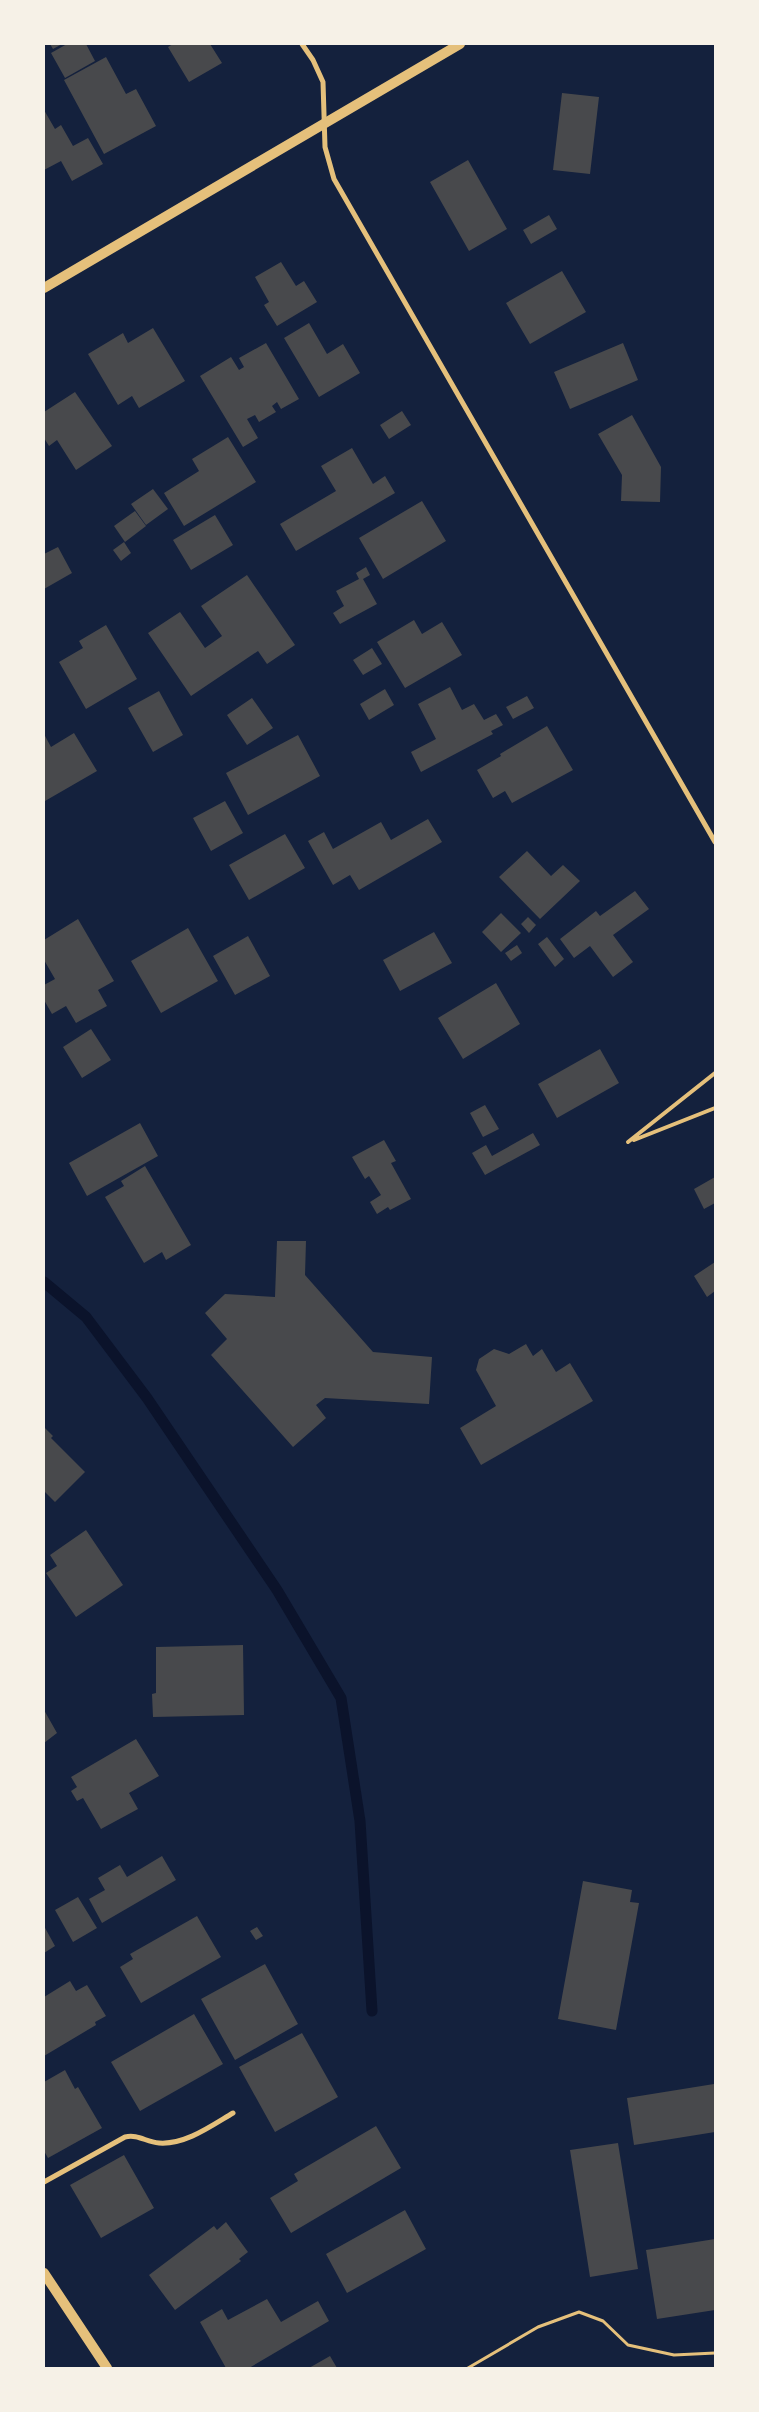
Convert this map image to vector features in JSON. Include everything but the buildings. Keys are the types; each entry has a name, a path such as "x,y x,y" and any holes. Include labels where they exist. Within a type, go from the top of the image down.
{"main road":[{"path":"44,288 460,44"},
{"path":"44,2273 107,2368"}],"street":[{"path":"302,44 324,82 325,147 334,179 715,842"},
{"path":"44,2182 125,2137 135,2135 157,2143 174,2143 188,2138 233,2113"}],"lane":[{"path":"715,1073 628,1142 715,1108"}],"path":[{"path":"468,2368 538,2327 579,2312 603,2322 628,2345 674,2355 715,2353"}],"waterway":[{"path":"44,1282 86,1317 147,1398 277,1590 341,1698 360,1821 372,2011"}]}
